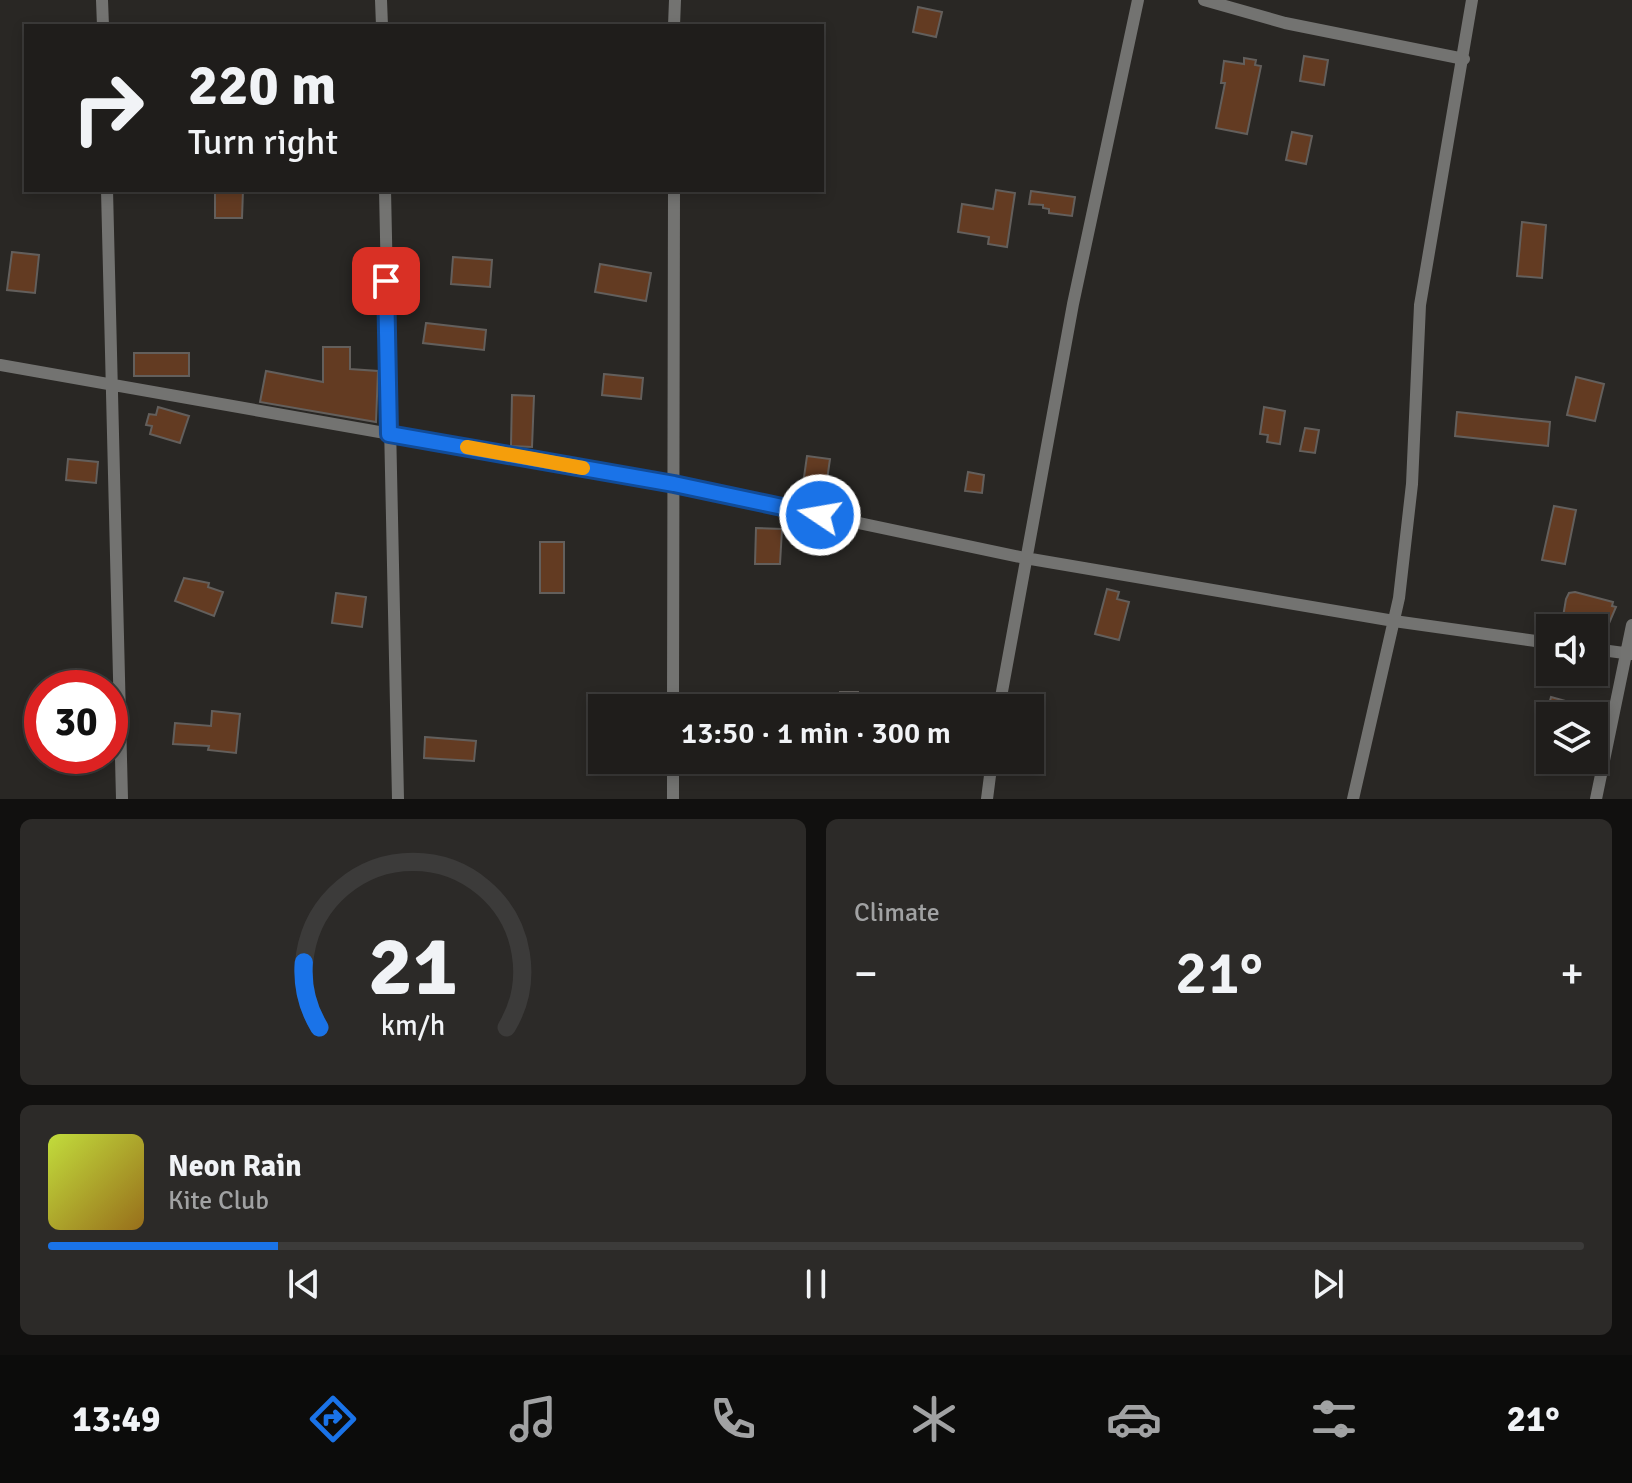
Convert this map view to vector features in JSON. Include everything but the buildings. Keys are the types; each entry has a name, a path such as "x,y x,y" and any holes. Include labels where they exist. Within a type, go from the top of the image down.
{"street":[{"path":"102,0 103,24"},
{"path":"381,0 382,24"},
{"path":"674,24 675,0"},
{"path":"1001,694 1073,304 1138,0"},
{"path":"1204,0 1285,23 1464,59"},
{"path":"1353,799 1394,621 1412,484 1420,305 1472,0"},
{"path":"107,192 122,799"},
{"path":"385,192 398,799"},
{"path":"673,694 674,192"},
{"path":"0,365 674,484 1025,558 1394,621 1536,641"},
{"path":"1596,799 1629,654 1632,625"},
{"path":"1608,651 1629,654"},
{"path":"673,774 673,799"},
{"path":"987,799 990,774"}],"slow traffic":[{"path":"467,447 583,468"}],"route":[{"path":"386,281 389,434 674,484 820,515"}]}
